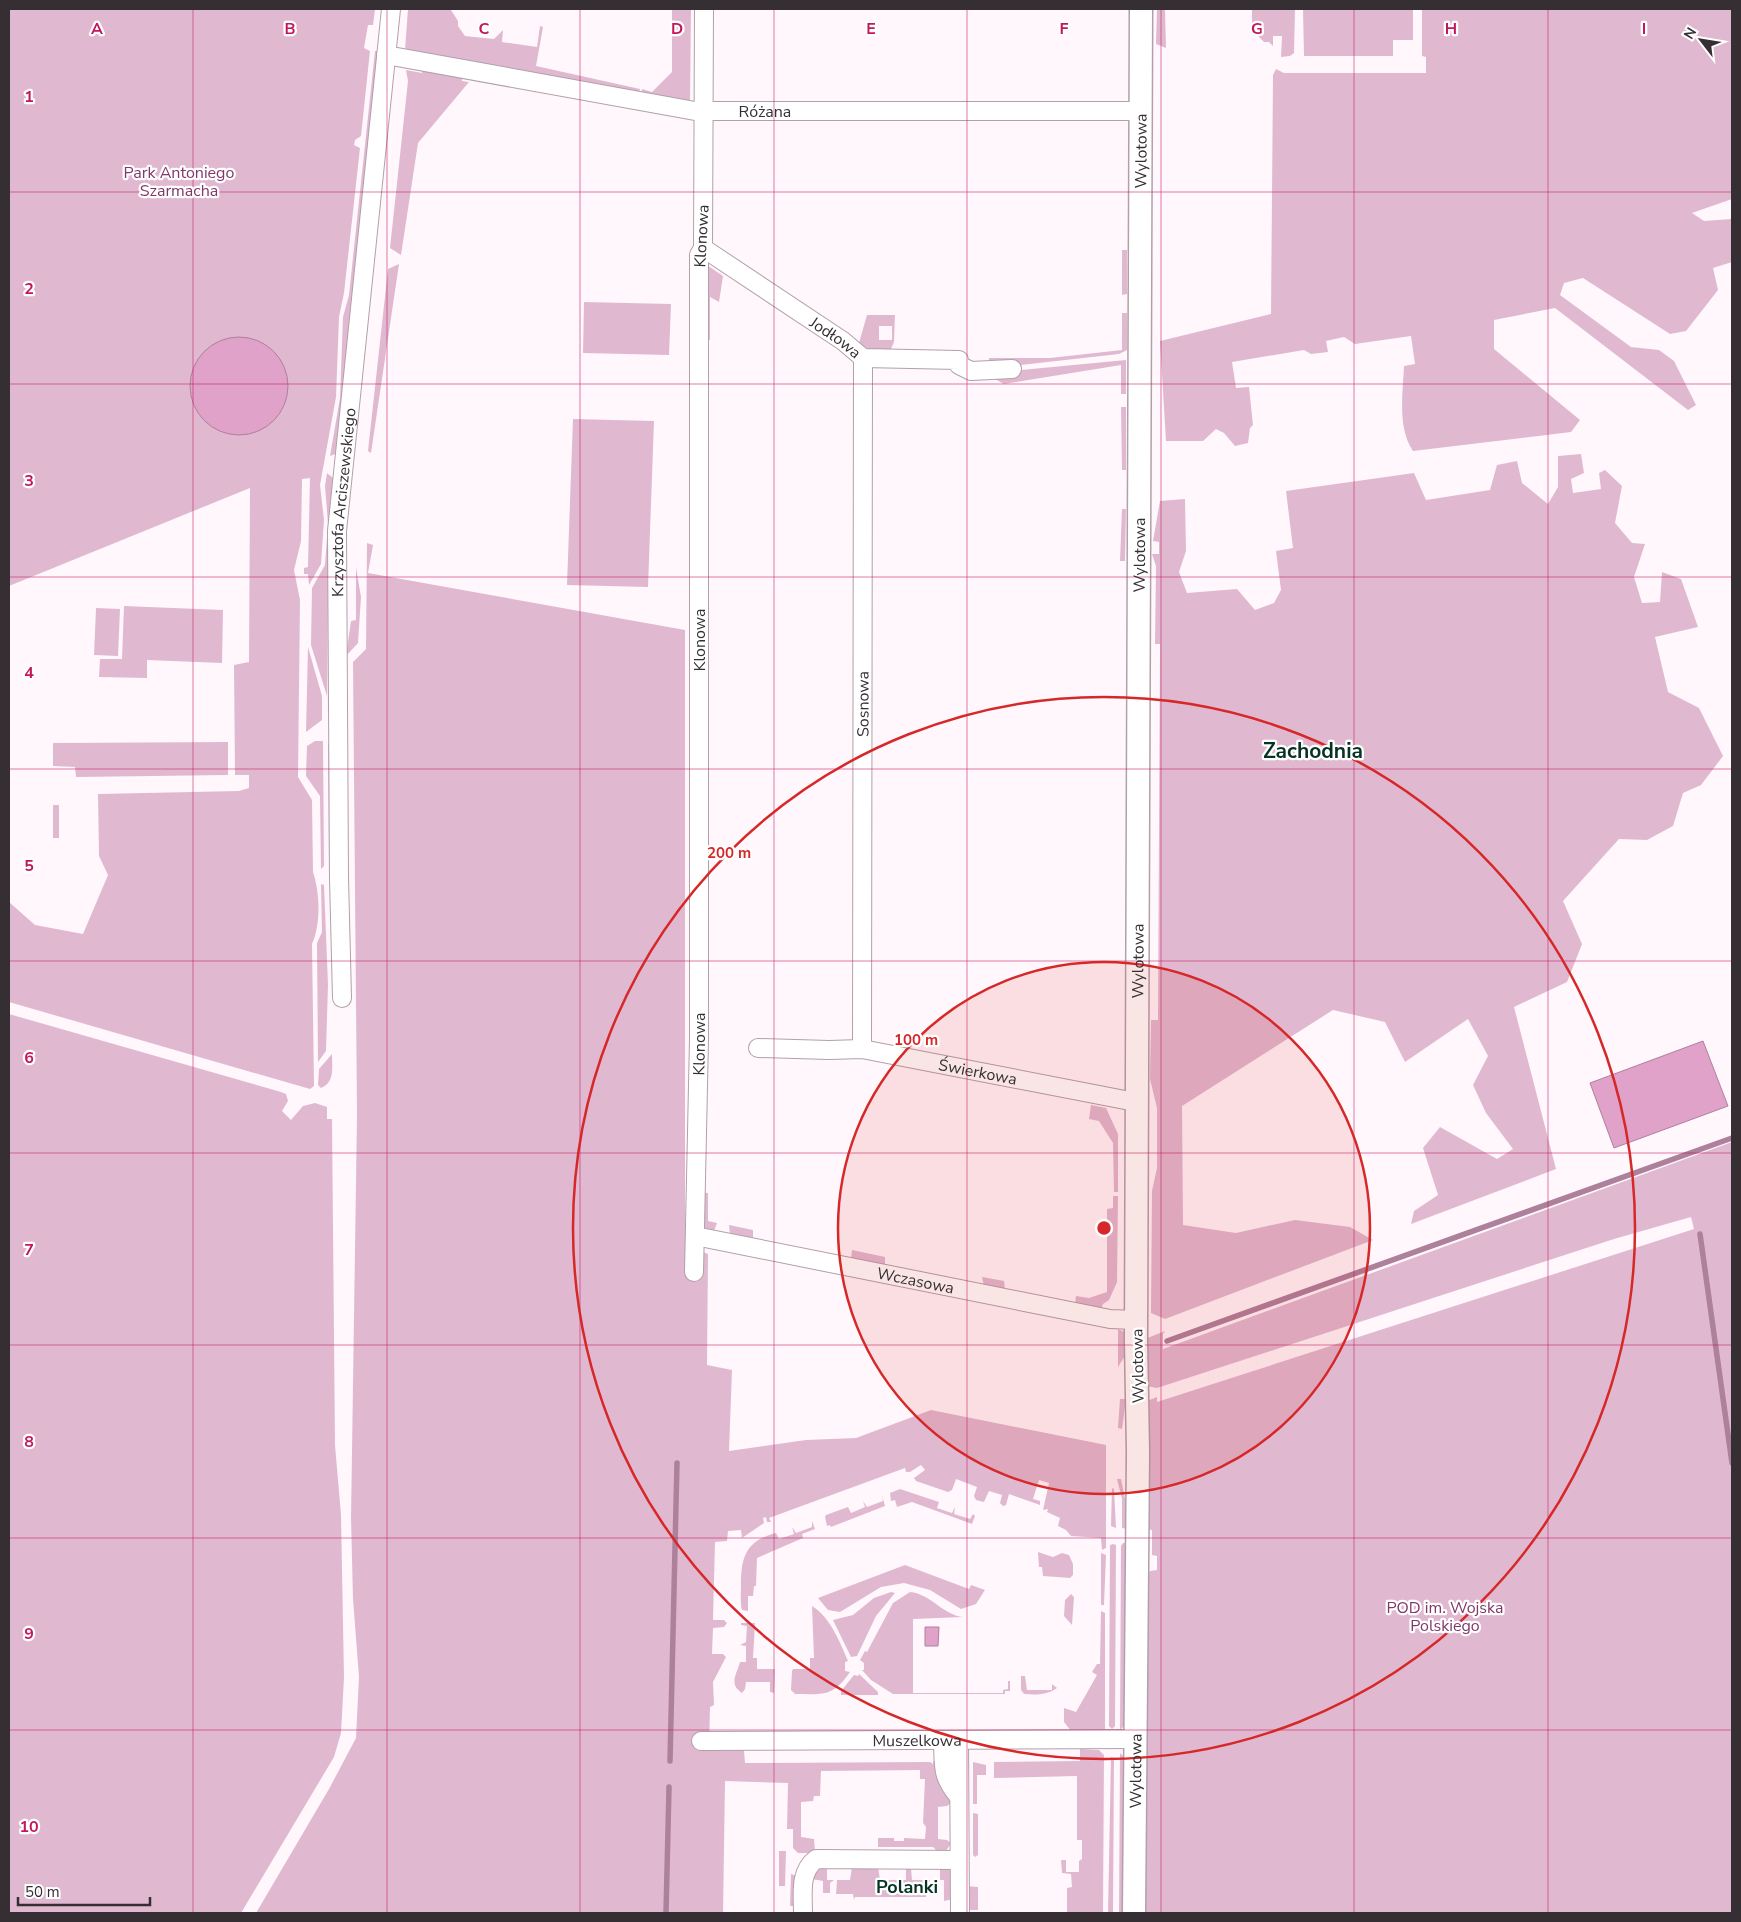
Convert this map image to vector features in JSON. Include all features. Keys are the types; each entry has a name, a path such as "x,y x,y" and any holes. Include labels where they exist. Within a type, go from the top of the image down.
{"street":[{"name":"Krzysztofa Arciszewskiego","path":"342,998 339,868 337,531 390,56 391,9"},
{"name":"Klonowa","path":"694,1272 699,1039 699,255 703,248 704,9"},
{"name":"Wylotowa","path":"1134,1913 1138,1452 1136,1320 1141,9"},
{"name":"Różana","path":"390,56 672,108 704,111 1141,111"},
{"name":"Jodłowa","path":"703,248 843,341 863,358 959,360 959,366 971,371 1012,369"},
{"name":"Sosnowa","path":"862,1049 863,358"},
{"name":"Świerkowa","path":"758,1048 862,1049 1117,1099 1137,1100"},
{"name":"Wczasowa","path":"695,1236 1110,1319 1136,1320"},
{"name":"Muszelkowa","path":"700,1741 1135,1739"},
{"path":"951,1740 944,1774 948,1784 959,1797 958,1860 960,1913"},
{"path":"803,1913 804,1877 810,1864 816,1859 958,1860"}],"green space":[{"name":"Park Antoniego Szarmacha","path":"9,9 375,9 373,25 368,25 364,48 370,51 361,136 355,140 354,145 360,148 344,293 339,317 336,397 320,485 324,520 321,564 309,585 308,574 304,574 304,568 308,567 310,478 302,479 301,541 294,570 300,600 298,777 312,800 313,872 317,889 318,908 317,927 312,944 314,1086 310,1089 9,1002 9,902 35,925 83,934 108,875 99,856 98,794 239,791 249,788 249,775 235,775 234,665 249,662 250,488 9,586"},
{"path":"408,9 451,10 465,36 494,39 503,30 502,42 537,47 540,26 543,27 536,66 640,89 638,96 405,50"},
{"path":"672,9 691,9 690,100 686,103 641,97 642,89 652,92 672,72"},
{"path":"1157,9 1165,9 1166,48 1156,44"},
{"path":"1252,9 1295,9 1294,53 1290,56 1281,57 1282,36 1273,36 1273,46 1269,42 1264,42 1256,34 1256,24 1252,24"},
{"path":"1303,9 1413,9 1413,40 1393,40 1393,56 1304,56"},
{"path":"1422,9 1732,9 1732,199 1692,213 1704,221 1731,219 1732,221 1732,262 1713,268 1718,290 1686,331 1670,334 1583,278 1564,283 1560,295 1631,347 1659,350 1674,361 1696,405 1688,410 1555,308 1494,320 1494,349 1580,420 1571,432 1413,451 1405,432 1402,410 1404,366 1415,364 1411,336 1355,344 1344,337 1326,341 1328,352 1311,354 1304,350 1232,362 1236,388 1249,387 1253,425 1250,428 1248,443 1235,446 1224,433 1216,429 1203,441 1166,441 1160,341 1271,314 1273,75 1276,69 1284,73 1426,73 1426,57 1422,56"},
{"path":"375,51 378,51 336,448 335,454 330,456 340,398 343,317 349,295"},
{"path":"423,66 462,74 462,81 469,82 418,143 401,255 390,248 408,81 406,70 422,73"},
{"path":"1122,250 1127,250 1127,294 1122,295"},
{"path":"704,263 723,276 719,302 710,297 710,340 704,340"},
{"path":"399,264 371,453 368,451 388,269"},
{"path":"584,302 671,304 669,355 583,353"},
{"path":"1122,313 1127,313 1127,350 1119,354 1012,366 989,364 989,358 1050,358 1122,350"},
{"path":"867,315 895,315 894,342 891,349 870,350 859,343","holes":["879,326 892,326 892,340 879,340"]},
{"path":"1126,360 1126,394 1121,394 1121,365 1004,384 993,378 1012,371"},
{"path":"1121,407 1126,407 1126,470 1122,470"},
{"path":"573,419 654,421 648,587 567,585"},
{"path":"1581,454 1584,473 1571,479 1573,493 1601,489 1599,473 1605,470 1622,486 1615,523 1632,543 1645,544 1634,577 1642,603 1660,602 1662,572 1681,579 1698,627 1655,637 1668,692 1699,708 1723,756 1701,785 1683,793 1673,826 1647,840 1619,839 1563,901 1582,944 1567,982 1514,1007 1556,1169 1411,1224 1414,1211 1438,1195 1423,1148 1440,1127 1497,1159 1513,1149 1486,1113 1473,1085 1488,1056 1468,1019 1405,1062 1385,1022 1333,1010 1182,1106 1183,1225 1236,1233 1295,1220 1350,1227 1373,1240 1165,1319 1151,1313 1152,1191 1157,1168 1157,1108 1150,1079 1151,1020 1158,1020 1160,644 1155,644 1156,566 1152,554 1159,554 1159,542 1153,541 1160,501 1185,499 1186,551 1179,572 1187,593 1237,589 1255,610 1274,603 1281,590 1276,551 1293,548 1286,491 1414,473 1426,500 1490,490 1497,465 1517,461 1522,483 1548,504 1558,487 1558,456"},
{"path":"327,473 333,478 328,579 327,716 327,696 311,645 312,588 325,565 328,524 325,486"},
{"path":"1122,509 1126,509 1125,561 1120,561"},
{"path":"367,543 373,545 368,573 685,630 685,1249 708,1254 707,1365 732,1370 729,1451 806,1440 856,1438 931,1410 1106,1445 1106,1548 1102,1550 1101,1538 1071,1536 1066,1530 1058,1526 1060,1518 1047,1512 1048,1509 1043,1510 1049,1483 1039,1480 1033,1499 1040,1501 1040,1505 1009,1494 1006,1505 1003,1506 1000,1503 1002,1495 989,1491 984,1502 976,1500 974,1496 977,1487 956,1479 952,1490 948,1492 916,1481 914,1478 925,1470 921,1465 910,1472 906,1472 905,1468 769,1518 771,1522 767,1522 766,1517 763,1518 764,1523 742,1538 741,1530 728,1531 727,1541 715,1542 713,1620 724,1620 727,1623 724,1627 713,1628 712,1654 723,1654 726,1657 713,1682 714,1705 710,1707 709,1749 741,1749 744,1751 745,1763 930,1762 933,1764 933,1761 938,1761 940,1784 952,1802 947,1806 938,1807 938,1839 947,1840 951,1843 946,1851 939,1853 933,1847 878,1847 878,1838 894,1838 894,1841 904,1841 904,1838 925,1839 926,1827 923,1823 925,1779 920,1779 920,1770 821,1771 820,1796 814,1796 813,1801 801,1802 801,1837 814,1839 815,1851 812,1853 798,1853 793,1848 793,1829 787,1829 788,1783 725,1781 723,1913 256,1913 329,1789 356,1738 359,1677 353,1599 351,1518 357,1115 353,662 366,649"},
{"path":"356,567 361,597 358,643 346,656 351,621 356,620"},
{"path":"124,606 223,610 222,663 147,660 147,678 99,677 100,659 122,659"},
{"path":"96,608 120,609 118,656 94,655"},
{"path":"308,647 322,696 322,720 306,732"},
{"path":"315,741 323,741 324,866 321,869 320,796 306,776 307,746"},
{"path":"228,742 228,775 76,777 75,767 53,766 53,743"},
{"path":"328,744 330,746 331,858 329,861"},
{"path":"53,805 59,805 59,838 53,838"},
{"path":"321,884 324,885 328,985 326,1051 318,1062 317,943 322,932"},
{"path":"9,1014 281,1092 286,1094 288,1101 282,1111 291,1120 303,1106 315,1103 327,1107 327,1119 332,1119 335,1445 341,1515 344,1677 341,1733 334,1757 241,1913 9,1913"},
{"path":"332,1054 331,1078 321,1088 318,1085 319,1069"},
{"path":"1091,1105 1106,1108 1118,1134 1118,1192 1114,1192 1113,1143 1099,1121 1089,1119"},
{"name":"POD im. Wojska Polskiego","path":"1732,1142 1732,1913 1142,1913 1144,1578 1150,1571 1157,1570 1157,1556 1152,1555 1152,1530 1145,1529 1147,1401 1157,1397 1157,1402 1694,1229 1691,1217 1614,1239 1157,1388 1146,1386 1145,1339 1165,1331 1163,1334 1163,1349"},
{"path":"700,1192 708,1193 708,1221 717,1223 714,1231 703,1227"},
{"path":"1113,1196 1118,1196 1117,1282 1109,1300 1103,1304 1101,1309 1075,1304 1076,1296 1089,1298 1107,1292 1107,1209 1113,1208"},
{"path":"729,1225 753,1230 753,1238 730,1234"},
{"path":"852,1250 885,1257 885,1265 851,1259"},
{"path":"982,1277 1004,1281 1005,1290 984,1286"},
{"path":"1118,1329 1127,1333 1128,1351 1118,1367"},
{"path":"1120,1399 1126,1399 1122,1429 1118,1428"},
{"path":"1117,1479 1121,1479 1129,1518 1128,1529 1122,1528 1122,1499"},
{"path":"1112,1488 1114,1489 1116,1528 1111,1526"},
{"path":"900,1489 939,1502 937,1508 952,1513 955,1507 954,1514 970,1519 973,1514 975,1516 972,1524 912,1502 897,1507 895,1500 891,1501 890,1493"},
{"path":"882,1495 885,1506 831,1527 830,1525 827,1526 826,1515 848,1507 851,1513 865,1507 863,1501 867,1507 883,1501"},
{"path":"812,1521 815,1529 802,1534 803,1538 757,1558 756,1586 754,1586 753,1596 748,1596 748,1611 742,1610 742,1567 751,1546 766,1536 776,1533 779,1539 794,1534 792,1527 796,1533 812,1527"},
{"path":"1123,1543 1128,1543 1125,1725 1120,1730 1121,1546"},
{"path":"1110,1545 1116,1545 1115,1726 1112,1729 1109,1726"},
{"path":"1038,1552 1053,1557 1062,1553 1069,1555 1073,1564 1073,1575 1070,1578 1043,1576 1042,1567 1039,1567"},
{"path":"1101,1553 1106,1555 1104,1605 1101,1605"},
{"path":"905,1565 969,1589 971,1585 985,1590 976,1604 961,1609 930,1590 904,1583 881,1587 840,1612 828,1610 818,1598"},
{"path":"891,1592 895,1593 876,1616 857,1656 851,1657 833,1620 853,1615 874,1598"},
{"path":"910,1592 924,1596 949,1613 963,1617 913,1619 913,1693 1003,1693 1003,1690 1008,1689 1008,1681 1010,1681 1010,1691 1005,1691 1005,1694 893,1694 871,1680 862,1670 864,1670 864,1663 860,1660 865,1651 867,1652 893,1603"},
{"path":"1071,1594 1074,1597 1072,1625 1064,1616 1065,1600"},
{"path":"812,1606 834,1630 848,1661 845,1662 845,1671 850,1672 838,1686 826,1693 795,1694 791,1690 793,1669 810,1669 810,1658 814,1658"},
{"path":"1101,1611 1105,1613 1105,1730 1071,1731 1064,1722 1064,1708 1076,1712 1097,1675 1092,1672 1097,1664 1100,1664"},
{"path":"741,1623 755,1623 753,1658 757,1658 757,1669 775,1669 774,1693 770,1692 770,1682 746,1682 742,1693 735,1686 734,1682 740,1662 746,1662 746,1646 740,1645 746,1642 747,1626 741,1625"},
{"path":"859,1674 878,1692 878,1695 841,1695 841,1691 854,1675 858,1676"},
{"path":"1021,1676 1025,1676 1027,1690 1052,1690 1052,1684 1057,1688 1049,1692 1041,1694 1024,1694 1021,1690"},
{"path":"1080,1749 1099,1750 1104,1755 1103,1913 1067,1913 1067,1888 1072,1887 1071,1874 1062,1873 1061,1860 1066,1860 1066,1872 1079,1872 1079,1861 1082,1859 1082,1840 1077,1840 1077,1776 994,1778 994,1762 1080,1761"},
{"path":"1120,1753 1124,1757 1126,1913 1119,1913"},
{"path":"1111,1757 1114,1758 1113,1913 1108,1913"},
{"path":"973,1762 986,1765 986,1775 977,1775 977,1804 973,1804"},
{"path":"973,1813 978,1814 978,1855 975,1857 973,1855"},
{"path":"779,1851 786,1851 785,1886 779,1886"},
{"path":"852,1867 878,1867 880,1880 906,1880 906,1869 911,1868 912,1880 930,1880 930,1887 926,1887 926,1897 855,1897 854,1900 853,1894 836,1894 837,1880 850,1880"},
{"path":"943,1867 950,1870 952,1874 953,1899 944,1901 944,1880 940,1880 940,1869"},
{"path":"827,1868 827,1880 834,1880 830,1883 830,1893 823,1893 823,1881 812,1879 815,1869"},
{"path":"791,1874 797,1876 793,1906 790,1906"},
{"path":"967,1886 978,1887 978,1910 968,1910"}],"shaded area":[{"path":"239,337 258,341 274,351 284,367 288,386 284,405 274,421 258,431 239,435 220,431 204,421 194,405 190,386 194,367 204,351 220,341"},
{"path":"1703,1041 1728,1106 1614,1148 1590,1083"},
{"path":"925,1627 939,1627 938,1646 925,1646"}],"waterway":[{"path":"1167,1341 1732,1138"},
{"path":"1700,1234 1732,1463"},
{"path":"670,1761 677,1463"},
{"path":"666,1913 669,1787"}],"district":[{"name":"Zachodnia","path":"1313,751"},
{"name":"Polanki","path":"907,1887"}]}
